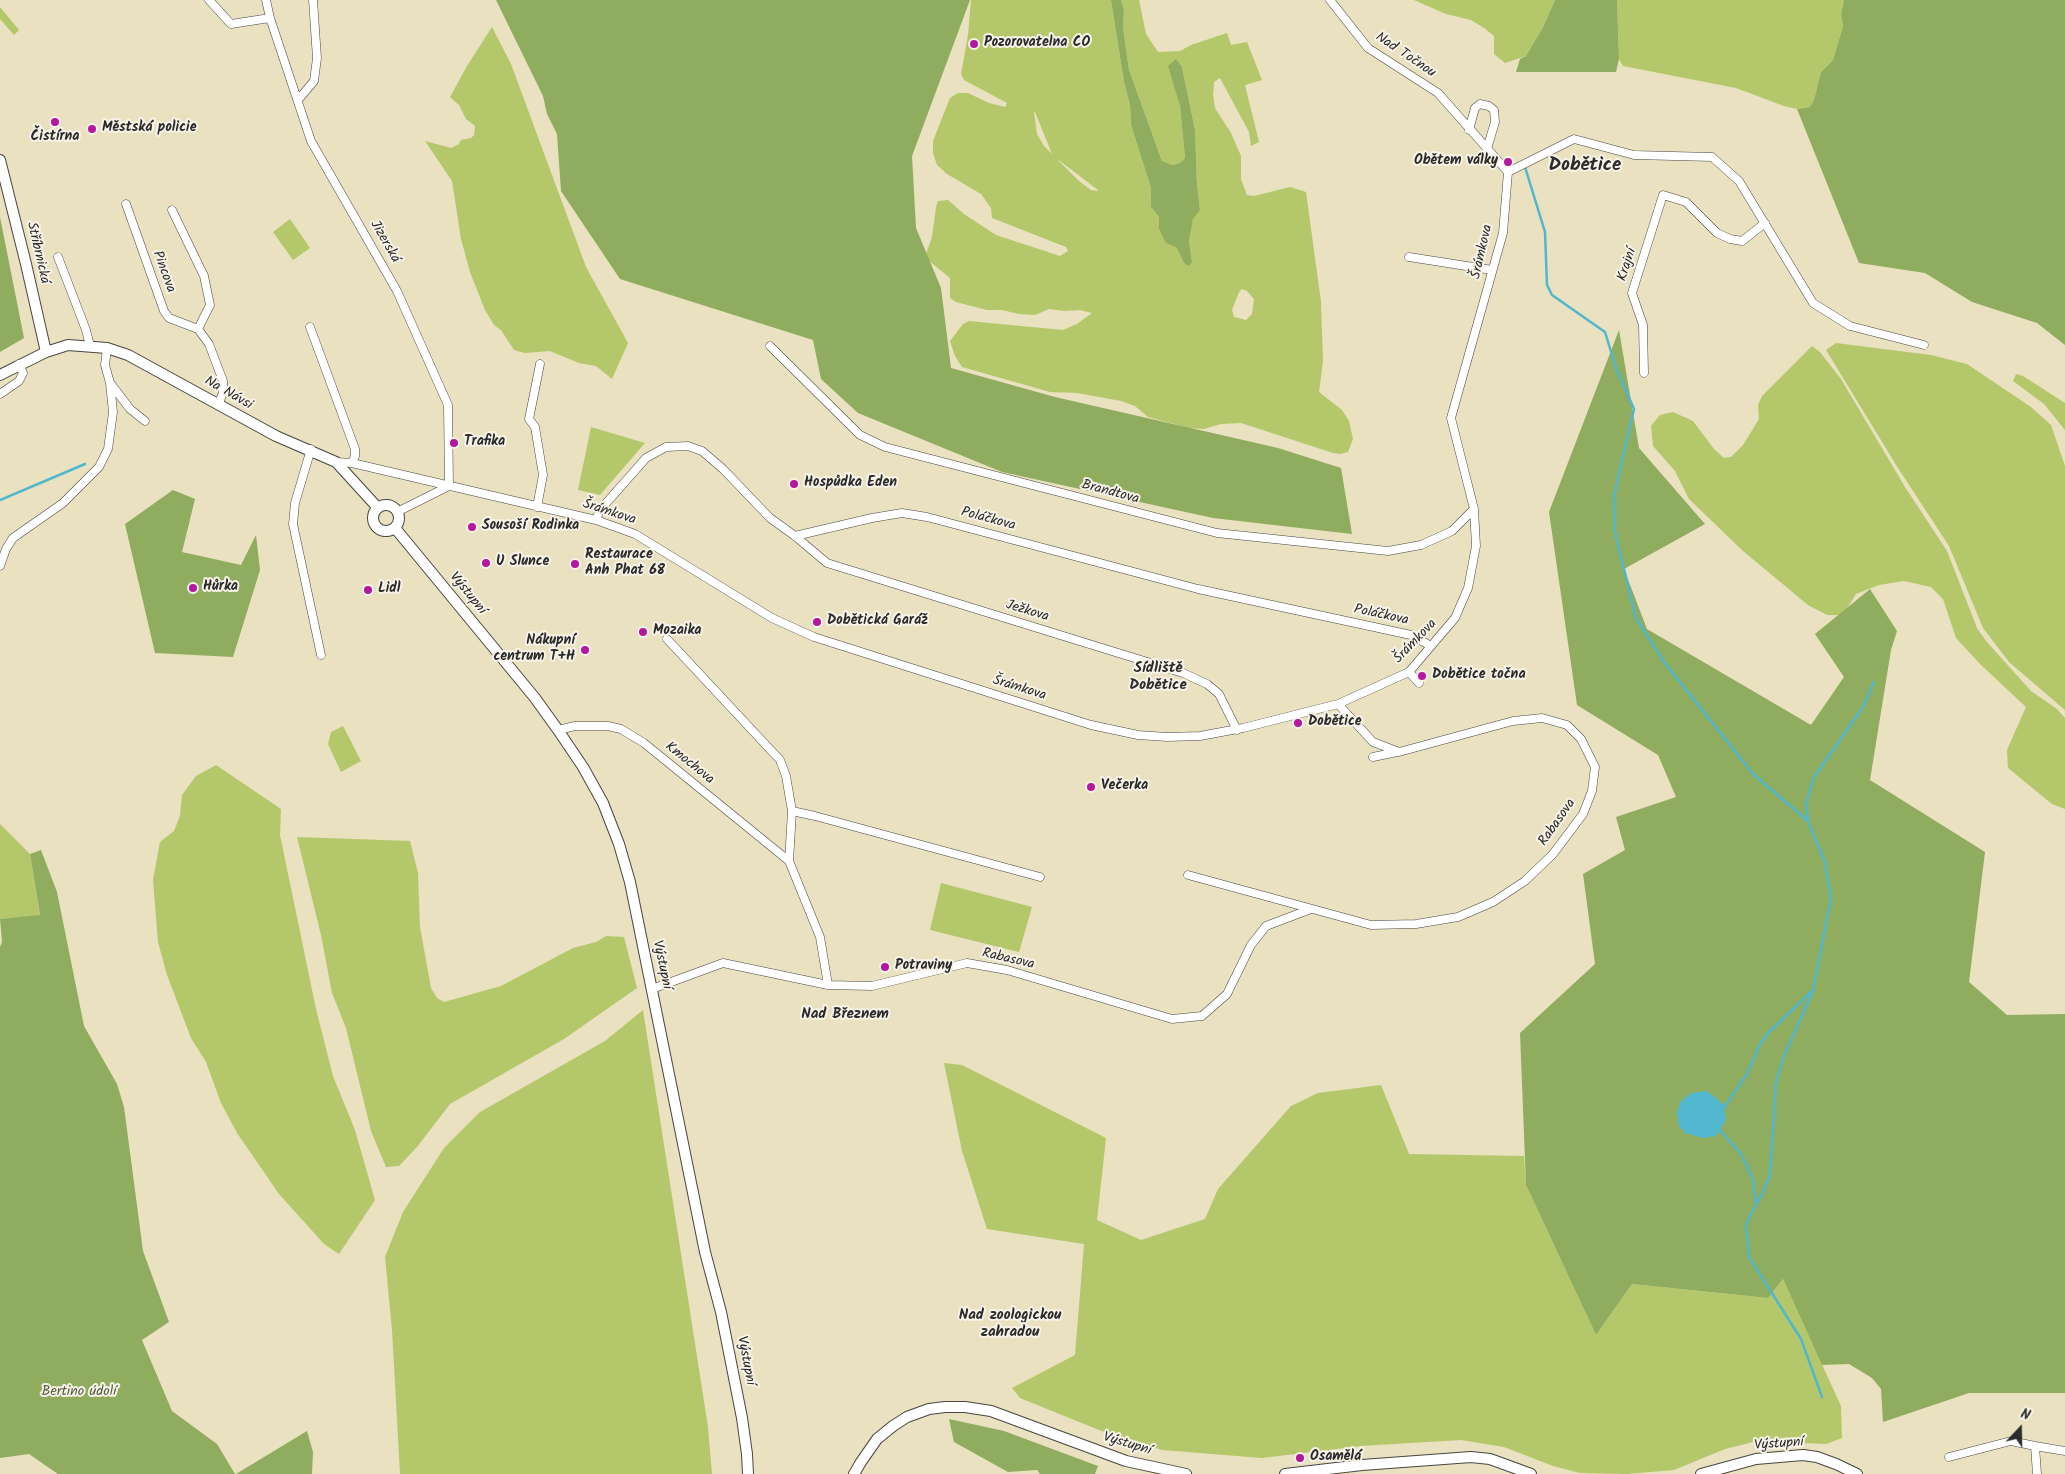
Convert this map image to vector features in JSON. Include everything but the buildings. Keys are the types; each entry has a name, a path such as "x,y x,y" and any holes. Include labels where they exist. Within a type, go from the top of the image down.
{"street":[{"path":"209,0 231,24 270,18"},
{"name":"Jizerská","path":"266,0 270,18 311,141 397,291 448,405 449,486"},
{"path":"298,100 314,82 317,58 313,0"},
{"name":"Nad Točnou","path":"1330,0 1368,48 1438,93 1508,172"},
{"path":"1469,130 1474,108 1480,104 1489,106 1494,110 1495,122 1487,149"},
{"path":"1508,172 1574,140 1634,155 1712,157 1739,181 1813,303 1850,326 1924,345"},
{"name":"Stříbrnická","path":"0,160 46,352"},
{"name":"Šrámkova","path":"336,462 352,463 596,520 635,534 772,618 814,637 1082,722 1132,734 1167,737 1200,736 1237,730 1338,704 1409,672 1455,618 1468,588 1476,546 1474,508 1452,418 1502,233 1508,172"},
{"name":"Krajní","path":"1644,373 1642,325 1632,293 1663,195 1686,202 1717,233 1730,240 1742,241 1765,223"},
{"name":"Pincova","path":"126,204 164,311 169,318 198,329"},
{"path":"172,210 204,276 210,305 198,329 209,344 223,381 223,393 218,405"},
{"path":"58,257 86,330 90,346"},
{"path":"1409,257 1492,270"},
{"path":"310,327 355,450 352,463"},
{"name":"Na Návsi","path":"0,375 46,352 68,345 107,348 146,364 276,436 336,462 378,508"},
{"name":"Brandtova","path":"770,346 860,435 886,447 1217,534 1388,551 1421,545 1452,531 1474,508"},
{"path":"0,566 3,548 13,538 63,503 99,467 108,449 113,412 110,383 105,365 107,348"},
{"path":"0,394 19,382 23,374 19,364"},
{"path":"537,507 544,475 535,427 530,419 540,364"},
{"path":"110,383 130,409 144,422"},
{"path":"596,520 600,510 646,458 666,447 688,446 702,451 723,469 770,518 795,536"},
{"path":"311,450 295,503 293,524 322,655"},
{"path":"398,512 449,486"},
{"path":"388,505 398,512 399,522 395,528 385,532 374,525 372,519 374,512 378,508 388,505"},
{"name":"Poláčkova","path":"795,536 902,513 927,517 1198,590 1411,635 1431,646"},
{"name":"Výstupní","path":"395,528 535,698 558,730 583,767 599,796 619,844 630,882 705,1252 721,1312 742,1418 748,1474"},
{"name":"Ježkova","path":"795,536 826,563 1183,673 1207,684 1219,694 1237,730"},
{"name":"Kmochova","path":"667,639 780,760 786,776 792,811 789,862 820,937 828,985"},
{"path":"1409,672 1419,683"},
{"path":"1338,704 1373,742 1399,752"},
{"name":"Rabasova","path":"1188,875 1371,925 1416,924 1458,916 1493,902 1526,881 1553,854 1583,814 1592,791 1596,767 1581,739 1567,725 1542,718 1513,721 1399,752 1373,756"},
{"name":"Kmochova","path":"558,730 575,726 608,726 621,729 644,743 789,862"},
{"path":"792,811 1040,877"},
{"name":"Rabasova","path":"652,989 723,963 828,985 872,986 967,963 1007,970 1172,1019 1202,1016 1227,994 1251,945 1266,926 1311,909"},
{"name":"Výstupní","path":"854,1474 877,1439 893,1426 907,1417 930,1409 945,1407 964,1407 990,1411 1126,1460 1186,1474"},
{"path":"1949,1457 2011,1441 2065,1451"},
{"path":"2035,1446 2037,1474"},
{"name":"Výstupní","path":"1702,1474 1756,1459 1803,1455 1817,1457 1857,1474"},
{"path":"1285,1474 1465,1456 1490,1458 1531,1474"}],"green space":[{"path":"496,0 970,0 912,156 916,228 941,288 951,368 1055,397 1278,448 1341,468 1352,534 1213,518 1002,472 858,413 821,379 813,340 620,279 561,191 557,134 547,114 543,96"},
{"path":"971,0 1111,0 1124,82 1130,105 1131,125 1151,188 1151,207 1159,217 1159,230 1176,247 1184,263 1192,262 1189,241 1193,218 1200,210 1195,130 1182,67 1176,60 1169,66 1180,106 1185,158 1180,163 1172,165 1162,161 1129,70 1123,27 1124,10 1121,0 1139,0 1146,34 1158,52 1180,51 1191,45 1227,33 1231,45 1247,42 1262,80 1245,85 1259,142 1251,146 1249,132 1220,78 1214,82 1215,108 1231,133 1241,156 1241,179 1247,195 1254,196 1290,187 1306,192 1321,302 1323,361 1319,392 1342,410 1349,421 1353,439 1348,452 1333,453 1241,423 1221,424 1204,429 1189,428 1148,417 1135,406 1121,401 1077,393 1050,392 962,367 955,356 950,341 963,324 969,321 1063,330 1077,324 1092,313 1080,310 1049,309 1035,315 1019,314 1002,310 987,310 956,302 950,298 950,278 928,260 926,254 932,237 938,201 948,200 964,214 996,235 1060,256 1068,251 1066,247 992,218 991,208 981,194 947,174 937,165 933,153 933,141 950,98 958,93 968,93 989,103 1005,107 1007,103 964,80 961,74 968,35","holes":["1035,112 1052,154 1044,146 1037,134","1056,158 1098,191 1091,190","1242,289 1247,291 1254,299 1252,314 1246,320 1234,317 1232,310"]},
{"path":"1111,0 1121,0 1124,10 1123,27 1129,70 1162,161 1172,165 1180,163 1185,158 1180,106 1168,66 1176,59 1182,67 1195,130 1200,210 1193,219 1189,241 1192,262 1189,266 1184,263 1176,247 1166,243 1159,229 1159,217 1151,207 1151,188 1131,125 1130,105 1124,82"},
{"path":"1414,0 1555,0 1543,27 1526,56 1505,63 1494,54 1494,36 1484,28 1471,20 1446,14"},
{"path":"1555,0 1617,0 1619,59 1616,72 1516,72 1520,59 1526,56 1543,27"},
{"path":"1617,0 1844,0 1841,14 1843,26 1833,60 1821,72 1814,100 1810,107 1797,109 1736,88 1623,66 1619,59"},
{"path":"1844,0 2065,0 2065,345 2037,323 1972,302 1925,273 1859,263 1797,109 1810,107 1814,100 1821,72 1833,60 1843,26 1841,14"},
{"path":"0,7 19,30 14,35 0,19"},
{"path":"492,27 511,64 586,267 628,343 612,379 596,366 579,363 550,351 525,353 514,350 501,330 494,325 485,310 470,272 461,239 452,181 425,141 451,148 459,144 461,140 471,138 474,135 475,126 466,119 459,105 450,97"},
{"path":"0,217 24,338 0,352"},
{"path":"290,219 310,248 293,260 273,232"},
{"path":"1619,330 1639,448 1705,524 1624,569 1647,629 1811,725 1844,677 1815,634 1870,589 1897,631 1891,650 1870,780 1985,852 1969,982 2007,1015 2065,1014 2065,1393 1969,1393 1883,1422 1881,1389 1872,1378 1849,1364 1822,1365 1783,1279 1768,1298 1632,1284 1596,1335 1526,1185 1520,1033 1595,964 1583,874 1625,850 1616,817 1676,797 1658,755 1577,705 1549,512"},
{"path":"1836,343 1931,355 1967,364 2031,407 2051,425 2065,466 2065,710 2009,662 1983,628 1949,546 1898,468 1826,350"},
{"path":"1812,346 1820,352 1841,379 1905,487 1947,551 1977,628 1986,641 2031,691 2057,709 2065,718 2065,809 2052,804 2008,768 2007,750 2026,707 1980,664 1956,638 1943,599 1931,587 1904,581 1879,585 1856,594 1846,610 1840,615 1827,615 1808,605 1743,551 1689,499 1675,471 1653,446 1651,426 1660,415 1673,412 1693,421 1714,449 1724,458 1731,457 1743,445 1759,419 1758,405 1762,396"},
{"path":"2016,374 2023,376 2065,403 2065,430 2044,404 2013,381"},
{"path":"591,427 645,443 600,495 578,490"},
{"path":"173,490 195,499 182,552 241,565 256,535 260,570 233,657 155,653 125,524"},
{"path":"343,726 361,761 341,772 328,744 331,732"},
{"path":"216,765 281,809 280,835 316,1009 333,1076 355,1130 375,1200 339,1254 324,1244 279,1194 237,1133 221,1103 206,1062 191,1038 167,975 158,942 153,880 160,842 174,831 180,816 182,795 196,776"},
{"path":"0,824 30,854 40,916 0,919"},
{"path":"297,837 410,841 418,873 420,927 431,988 437,998 444,1002 501,986 573,948 596,942 606,936 624,937 637,988 564,1039 450,1104 417,1147 399,1166 386,1167 371,1131 346,1028 332,993 321,935"},
{"name":"Bertino údolí","path":"41,850 57,892 84,1026 117,1084 124,1107 143,1251 169,1322 142,1340 172,1411 217,1444 235,1474 58,1474 29,1454 0,1458 0,947 2,942 0,919 40,915 30,854"},
{"path":"941,883 1032,907 1019,952 930,930"},
{"path":"643,1010 708,1427 712,1474 400,1474 392,1330 385,1257 403,1212 444,1148 480,1112 605,1041"},
{"path":"944,1063 962,1065 1106,1138 1097,1220 1141,1240 1205,1219 1218,1189 1291,1106 1318,1093 1381,1085 1409,1154 1524,1156 1526,1185 1596,1335 1632,1284 1768,1298 1783,1279 1841,1406 1842,1438 1826,1444 1757,1441 1725,1449 1674,1470 1627,1474 1580,1473 1553,1466 1504,1447 1461,1440 1361,1446 1262,1458 1162,1450 1099,1430 1020,1398 1012,1388 1075,1355 1084,1244 987,1229 962,1151"},
{"path":"949,1419 1004,1431 1098,1466 1095,1474 1040,1474 1037,1470 1008,1472 954,1442"},
{"path":"307,1431 313,1452 312,1474 236,1474"}],"water":[{"path":"1707,1091 1724,1105 1726,1120 1716,1136 1703,1138 1685,1133 1679,1126 1677,1113 1680,1102 1691,1093"}],"waterway":[{"path":"1525,167 1545,232 1547,285 1552,295 1605,332 1616,368 1634,409 1614,496 1615,532 1636,618 1664,662 1753,774 1808,821 1825,862 1831,899 1813,990 1768,1033 1759,1046 1747,1074 1723,1109"},
{"path":"0,500 85,464"},
{"path":"1808,821 1806,804 1814,777 1863,707 1874,682"},
{"path":"1756,1204 1763,1193 1770,1174 1776,1082 1784,1056 1813,991"},
{"path":"1719,1129 1741,1154 1753,1179 1756,1204 1746,1225 1749,1257 1801,1339 1822,1397"}],"place":[{"name":"Pozorovatelna CO","path":"974,44"},
{"name":"Čistírna","path":"55,122"},
{"name":"Městská policie","path":"92,129"},
{"name":"Obětem války","path":"1508,162"},
{"name":"Trafika","path":"454,443"},
{"name":"Hospůdka Eden","path":"794,484"},
{"name":"Sousoší Rodinka","path":"472,527"},
{"name":"U Slunce","path":"486,563"},
{"name":"Restaurace Anh Phat 68","path":"575,564"},
{"name":"Hůrka","path":"193,588"},
{"name":"Lidl","path":"368,590"},
{"name":"Dobětická Garáž","path":"817,622"},
{"name":"Mozaika","path":"643,632"},
{"name":"Nákupní centrum T+H","path":"585,650"},
{"name":"Dobětice točna","path":"1422,676"},
{"name":"Dobětice","path":"1298,723"},
{"name":"Večerka","path":"1091,787"},
{"name":"Potraviny","path":"885,967"},
{"name":"Osamělá","path":"1300,1458"}],"district":[{"name":"Dobětice","path":"1585,167"},
{"name":"Sídliště Dobětice","path":"1158,678"},
{"name":"Nad Březnem","path":"845,1015"},
{"name":"Nad zoologickou zahradou","path":"1010,1324"}]}
